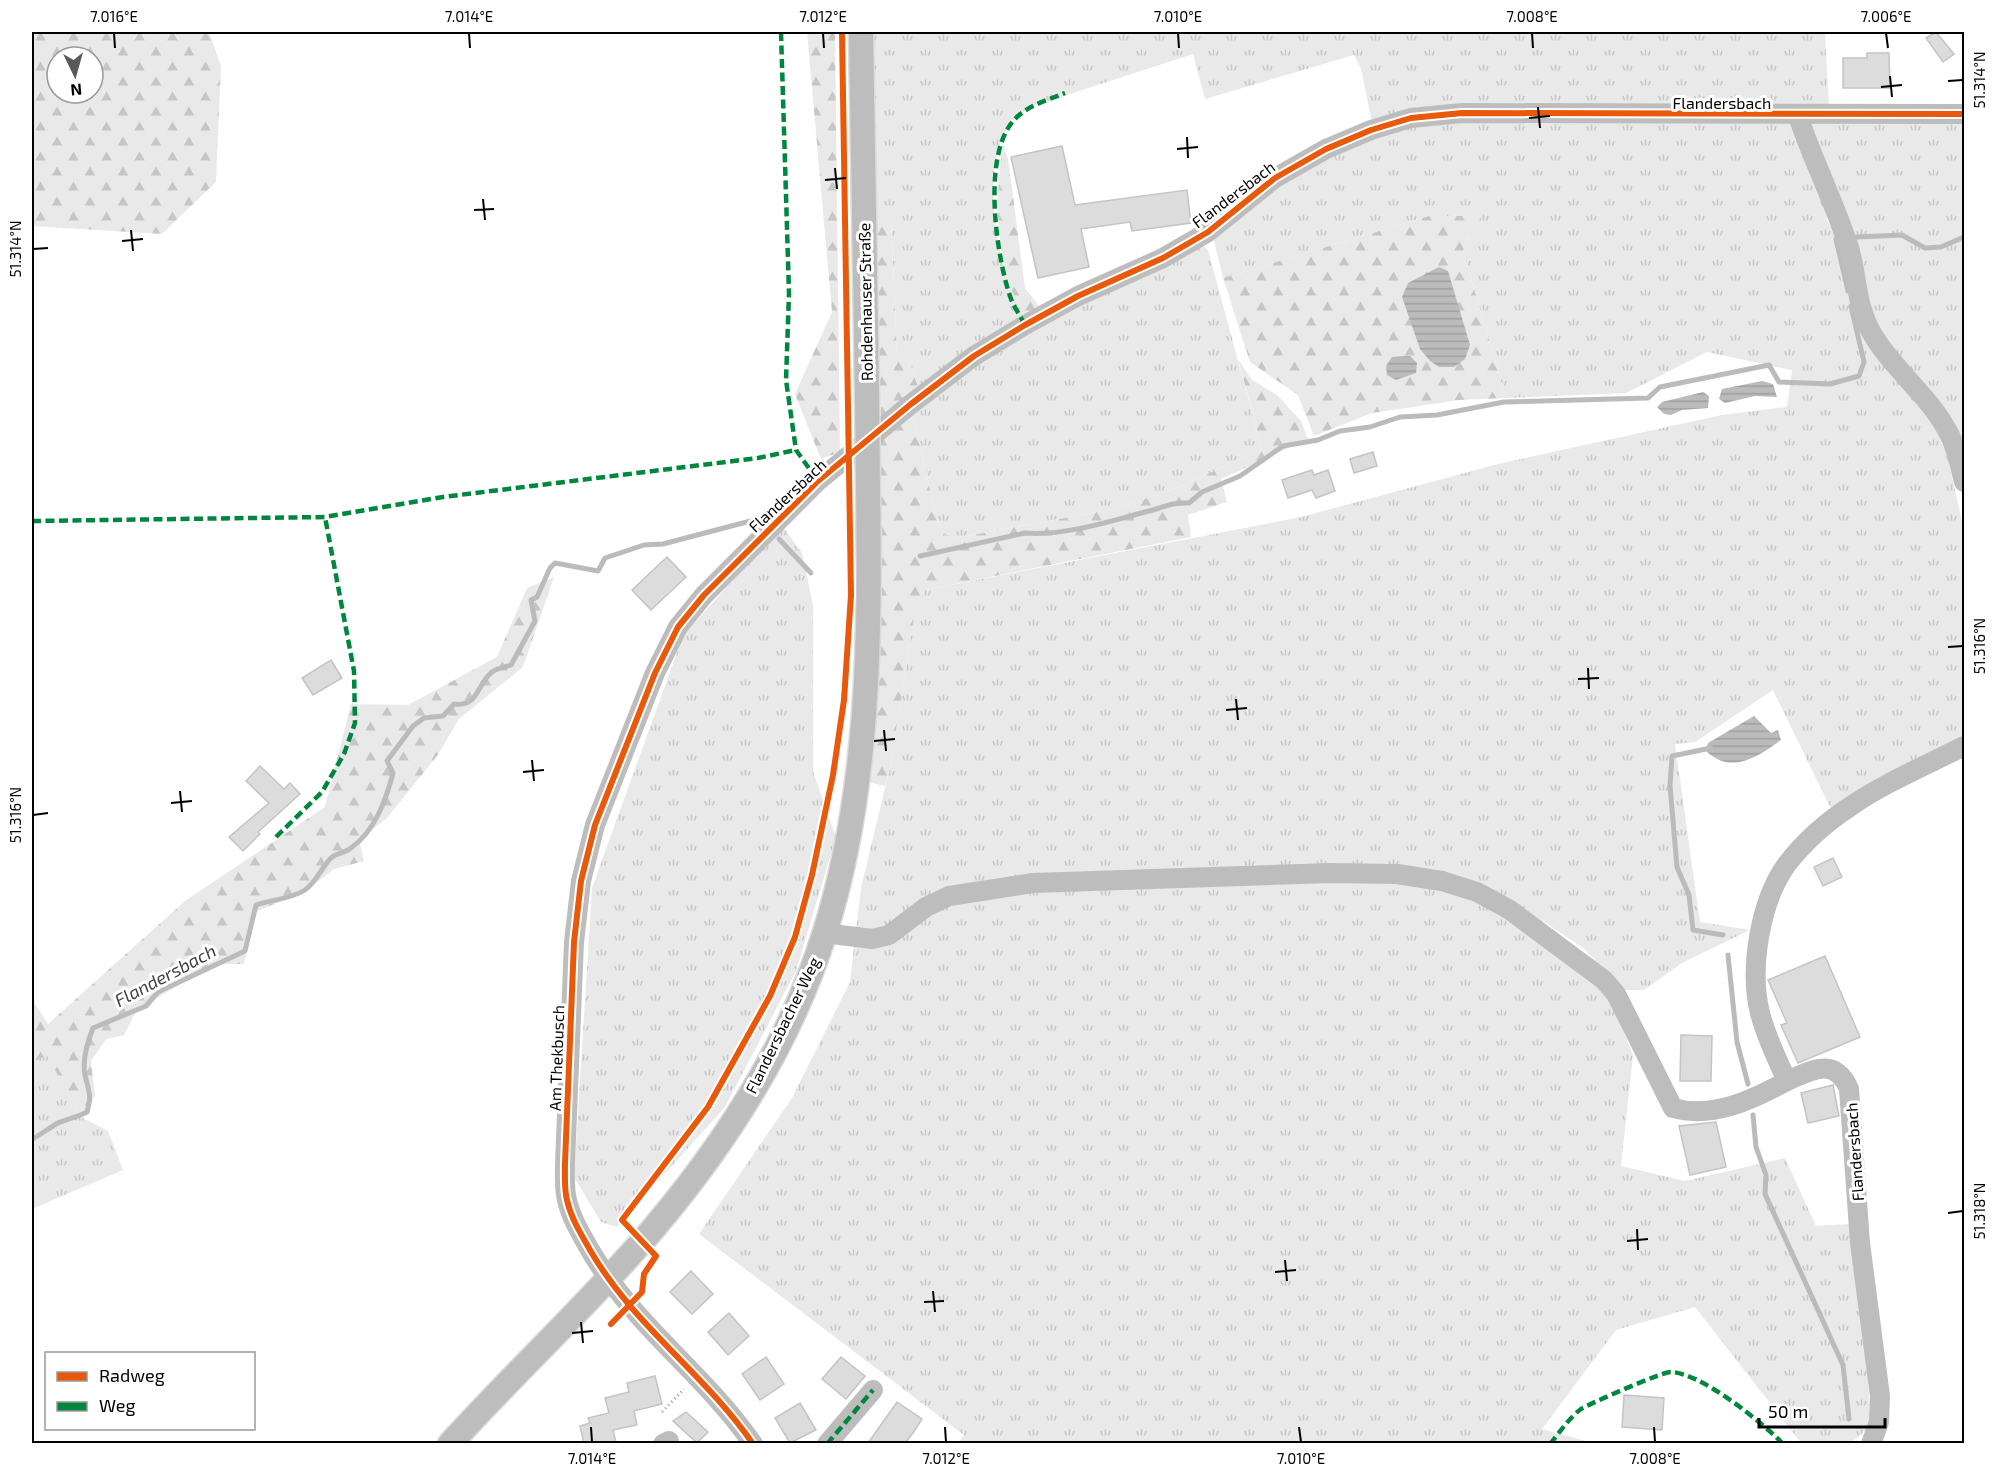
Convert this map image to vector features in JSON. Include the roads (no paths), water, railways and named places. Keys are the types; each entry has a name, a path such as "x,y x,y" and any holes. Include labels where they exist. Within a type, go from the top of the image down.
{"main road":[{"name":"Rohdenhauser Straße","path":"861,32 870,573"},
{"name":"Flandersbacher Weg","path":"450,1443 608,1280 662,1217 718,1144 747,1100 807,981 824,933 844,860 862,745 870,573"}],"street":[{"name":"Flandersbach","path":"678,627 704,595 818,482 911,404 974,356 1033,320 1163,258 1208,232 1275,178 1326,149 1371,130 1411,118 1462,113 1798,116 1965,114"},
{"path":"1798,116 1813,161 1850,250 1860,306 1870,329 1887,355 1930,405 1948,431 1965,482"},
{"name":"Am Thekbusch","path":"678,627 655,673 595,825 581,881 574,942 565,1163 566,1199 577,1228 608,1280 648,1328 718,1400 753,1443"},
{"path":"1787,1082 1760,1012 1756,974 1757,944 1775,885 1787,865 1835,818 1853,804 1965,746"},
{"name":"Flandersbach","path":"824,933 872,939 889,935 926,907 949,896 1033,883 1331,873 1397,874 1442,881 1477,892 1510,910 1604,980 1616,994 1673,1108 1689,1113 1720,1109 1757,1097 1816,1068 1831,1069 1844,1077 1849,1089 1860,1243 1880,1396 1879,1422 1870,1443"},
{"path":"827,1443 873,1390"}],"waterway":[{"name":"Flandersbach","path":"1857,237 1902,235 1925,248 1941,247 1964,237"},
{"name":"Flandersbach","path":"1836,239 1848,291"},
{"name":"Flandersbach","path":"920,556 1025,533 1072,530 1173,504 1189,503 1202,492 1240,476 1283,446 1318,440 1340,431 1370,427 1400,417 1437,415 1504,402 1648,398 1660,387 1769,365 1779,382 1830,384 1859,376 1864,362 1851,306"},
{"name":"Flandersbach","path":"32,1139 58,1123 87,1112 90,1097 84,1063 93,1028 146,1006 158,992 245,951 256,905 293,896 305,890 331,858 349,850 367,833 387,794 393,773 387,761 413,726 424,718 443,716 454,704 462,704 473,699 492,672 511,665 535,621 531,600 537,597 550,568 555,563 598,571 605,558 644,545 663,544 758,519"},
{"name":"Flandersbach","path":"779,539 811,573"},
{"path":"1711,748 1672,756 1670,786 1677,867 1689,895 1693,930 1723,935"},
{"path":"1728,955 1737,1042 1748,1084"},
{"path":"1753,1115 1756,1147 1766,1175 1765,1194 1843,1365 1849,1419"}]}
